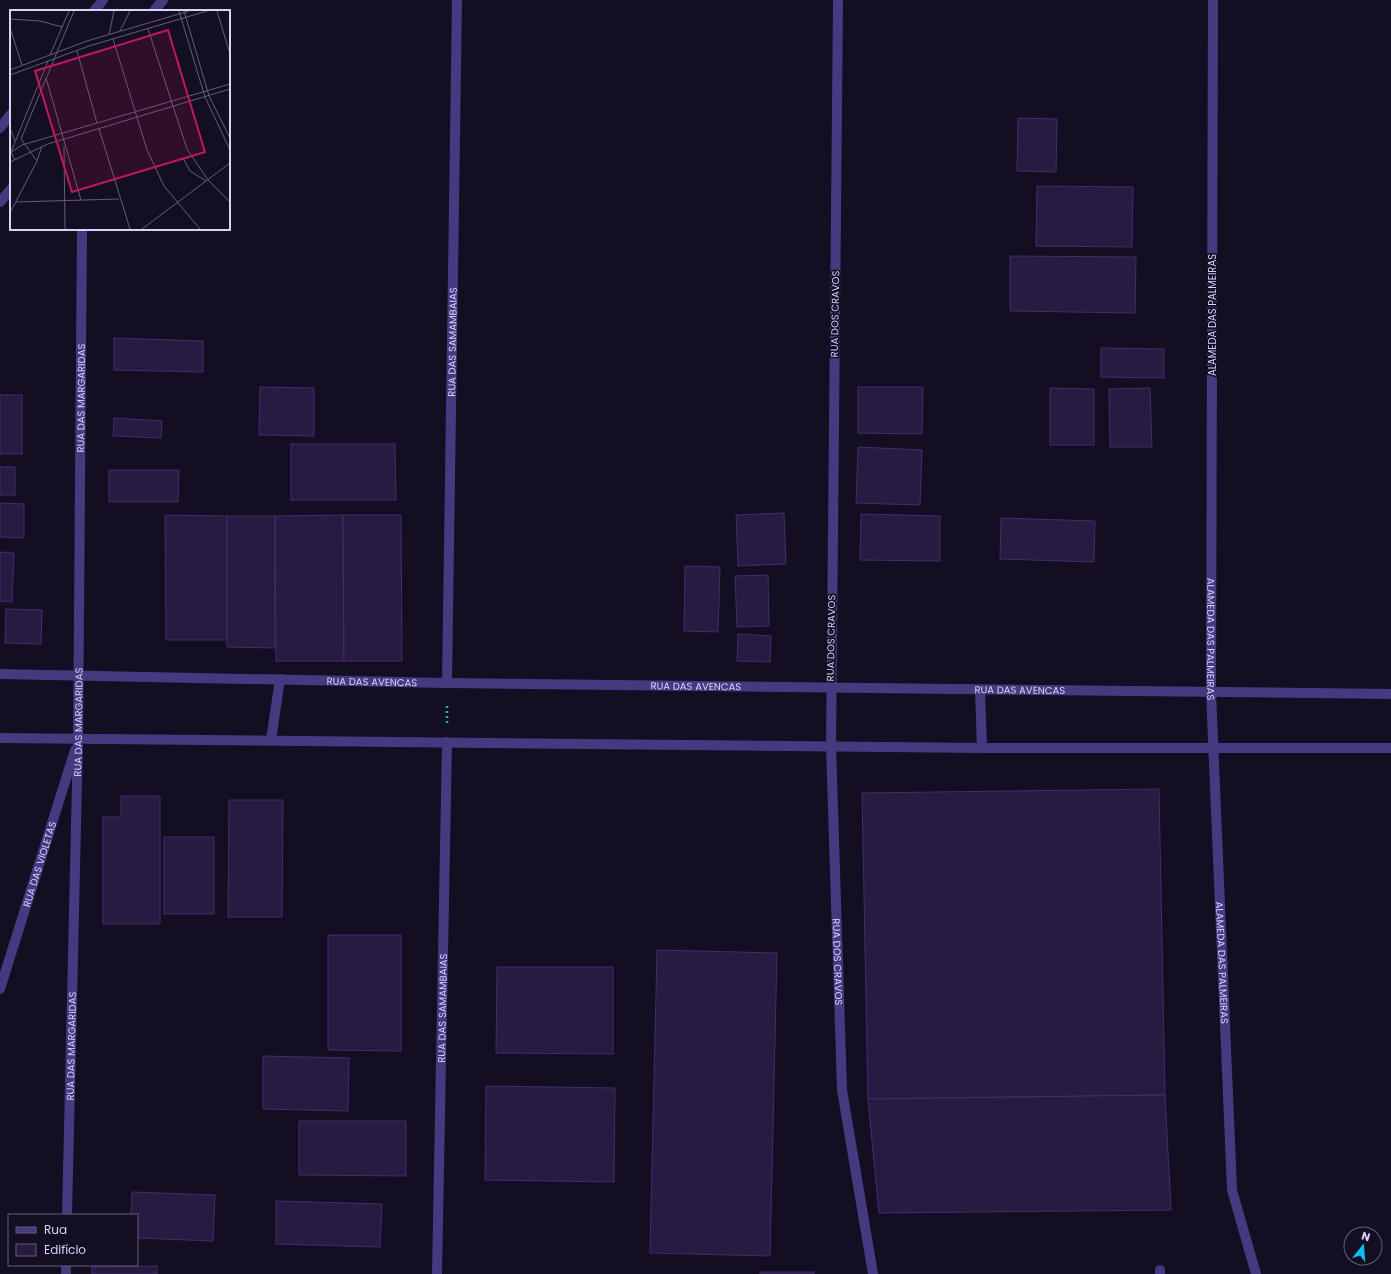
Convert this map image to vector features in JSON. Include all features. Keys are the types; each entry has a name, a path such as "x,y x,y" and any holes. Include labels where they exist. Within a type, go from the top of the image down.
{"street":[{"path":"95,10 103,0"},
{"path":"155,10 163,0"},
{"name":"RUA DAS SAMAMBAIAS","path":"447,683 458,0"},
{"name":"RUA DOS CRAVOS","path":"838,0 831,746 842,1090 873,1274"},
{"name":"ALAMEDA DAS PALMEIRAS","path":"1213,0 1211,692 1232,1190 1256,1274"},
{"path":"0,128 10,115"},
{"path":"0,202 10,190"},
{"name":"RUA DAS MARGARIDAS","path":"67,1214 78,739 82,230"},
{"name":"RUA DAS AVENCAS","path":"0,674 447,683 1391,694"},
{"path":"271,740 280,679"},
{"path":"980,690 982,748"},
{"path":"0,738 982,748 1391,748"},
{"name":"RUA DAS VIOLETAS","path":"0,989 78,739"},
{"name":"RUA DAS SAMAMBAIAS","path":"437,1274 447,742"}],"path":[{"path":"447,683 447,742"}],"building":[{"path":"1018,118 1057,119 1056,172 1017,171"},
{"path":"1037,186 1133,187 1132,247 1036,246"},
{"path":"1010,256 1136,257 1135,313 1010,311"},
{"path":"114,338 203,341 203,372 114,370"},
{"path":"1101,348 1164,349 1164,378 1101,377"},
{"path":"260,387 314,388 314,436 259,435"},
{"path":"858,387 923,387 922,434 858,433"},
{"path":"1050,388 1094,389 1094,445 1050,445"},
{"path":"1150,388 1152,447 1110,447 1109,389"},
{"path":"0,395 22,395 22,454 0,454"},
{"path":"114,418 162,421 161,438 113,436"},
{"path":"291,444 395,444 396,500 291,500"},
{"path":"858,447 922,450 920,505 856,503"},
{"path":"0,467 15,467 15,495 0,495"},
{"path":"109,470 179,470 178,502 109,502"},
{"path":"0,503 24,504 24,538 0,537"},
{"path":"784,513 786,564 738,566 736,515"},
{"path":"861,514 940,516 940,561 860,560"},
{"path":"165,515 227,516 227,640 166,640"},
{"path":"343,515 344,661 276,661 275,516"},
{"path":"343,515 401,515 402,661 344,661"},
{"path":"227,516 275,516 275,648 227,647"},
{"path":"1001,518 1095,521 1094,562 1000,559"},
{"path":"0,552 14,553 12,602 0,601"},
{"path":"685,566 720,567 718,632 684,631"},
{"path":"768,575 769,626 737,627 735,576"},
{"path":"6,609 42,610 41,644 5,643"},
{"path":"738,634 771,636 770,662 737,661"},
{"path":"1159,789 1165,1095 868,1099 862,793"},
{"path":"121,796 160,796 160,924 103,924 103,817 121,817"},
{"path":"229,800 283,800 282,917 228,917"},
{"path":"164,837 214,837 214,914 164,914"},
{"path":"328,935 401,935 401,1051 328,1050"},
{"path":"657,950 777,953 770,1256 650,1253"},
{"path":"497,967 613,967 613,1054 496,1053"},
{"path":"263,1056 349,1058 348,1111 263,1109"},
{"path":"486,1086 615,1088 614,1182 485,1180"},
{"path":"1165,1095 1171,1210 879,1213 868,1099"},
{"path":"299,1121 406,1121 406,1176 299,1175"},
{"path":"132,1192 215,1195 213,1241 138,1238 138,1214 131,1214"},
{"path":"276,1201 382,1204 380,1247 276,1244"},
{"path":"157,1266 157,1274 92,1274 92,1267"},
{"path":"760,1272 814,1272 814,1274 760,1274"}]}
